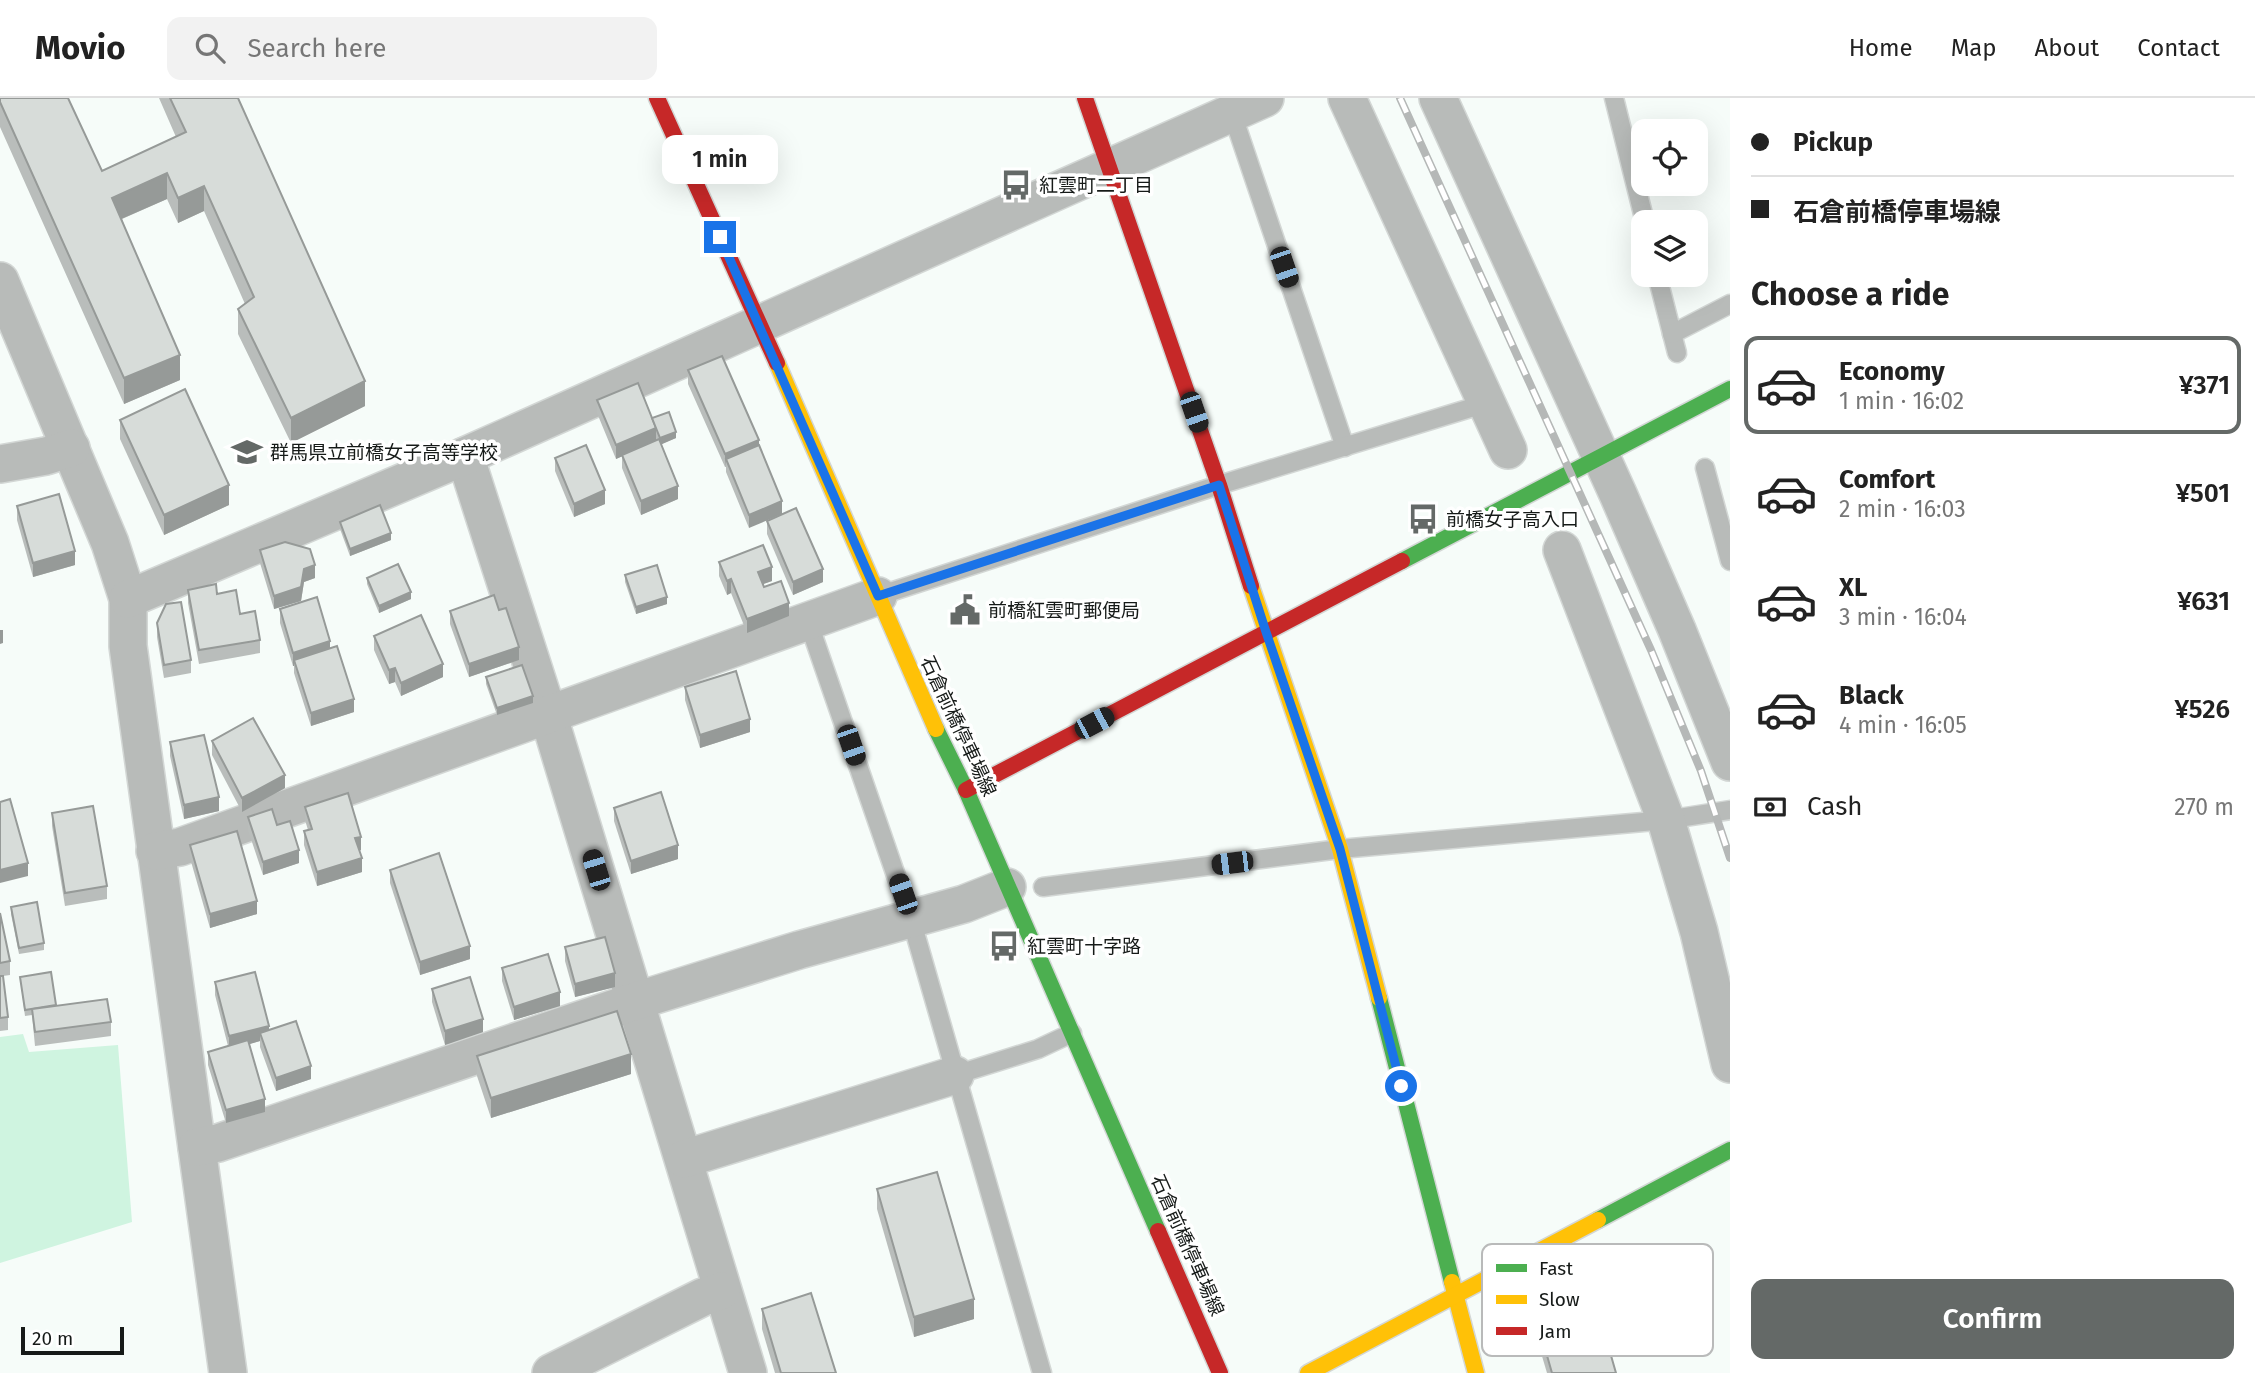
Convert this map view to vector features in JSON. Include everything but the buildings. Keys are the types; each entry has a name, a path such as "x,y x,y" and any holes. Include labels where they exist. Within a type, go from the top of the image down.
{"street":[{"name":"石倉前橋停車場線","path":"657,98 759,323 942,743 966,790 1220,1373"},
{"path":"1085,98 1107,168 1219,485 1340,849 1476,1373"},
{"path":"128,599 465,456 1265,98"},
{"path":"1347,98 1508,450"},
{"path":"1438,98 1602,458 1677,630 1730,762"},
{"path":"0,281 110,542 128,599 128,646 228,1373"},
{"path":"966,790 1730,389"},
{"path":"0,464 46,456 71,447"},
{"path":"465,456 548,714 748,1373"},
{"path":"1562,550 1666,820 1699,932 1730,1064"},
{"path":"155,851 180,847 878,596"},
{"path":"197,1147 218,1143 636,1001 799,950 964,904 1007,887"},
{"path":"684,1159 955,1075"},
{"path":"1554,1244 1730,1150"},
{"path":"1307,1373 1482,1282"},
{"path":"551,1373 721,1291"}],"lane":[{"path":"1614,98 1642,210"},
{"path":"1232,113 1345,447"},
{"path":"1660,287 1677,353"},
{"path":"1672,334 1730,304"},
{"path":"878,596 1219,485 1487,402"},
{"path":"1705,468 1730,561"},
{"path":"808,621 911,919 1042,1373"},
{"path":"1043,887 1340,849 1666,820 1730,810"},
{"path":"955,1075 1038,1049 1072,1033"}],"green space":[{"path":"23,1034 29,1052 118,1045 132,1222 0,1263 0,1037"}],"railway":[{"path":"1400,98 1651,650 1701,771 1730,858"}],"traffic: fast":[{"path":"1402,561 1730,389"},
{"path":"936,729 966,790 1158,1231"},
{"path":"1379,998 1452,1282"},
{"path":"1598,1220 1730,1150"}],"traffic: slow":[{"path":"777,363 936,729"},
{"path":"1251,586 1340,849 1379,998"},
{"path":"1553,1244 1598,1220"},
{"path":"1308,1373 1482,1281"},
{"path":"1452,1282 1476,1373"}],"traffic: jam":[{"path":"657,98 777,363"},
{"path":"1085,98 1219,485 1251,586"},
{"path":"966,790 1402,561"},
{"path":"1158,1231 1220,1373"}],"place":[{"name":"紅雲町二丁目","path":"1016,185"},
{"name":"群馬県立前橋女子高等学校","path":"247,452"},
{"name":"前橋女子高入口","path":"1423,519"},
{"name":"前橋紅雲町郵便局","path":"965,610"},
{"name":"紅雲町十字路","path":"1004,946"}],"route":[{"path":"720,237 878,596 1219,485 1340,849 1401,1086"}]}
